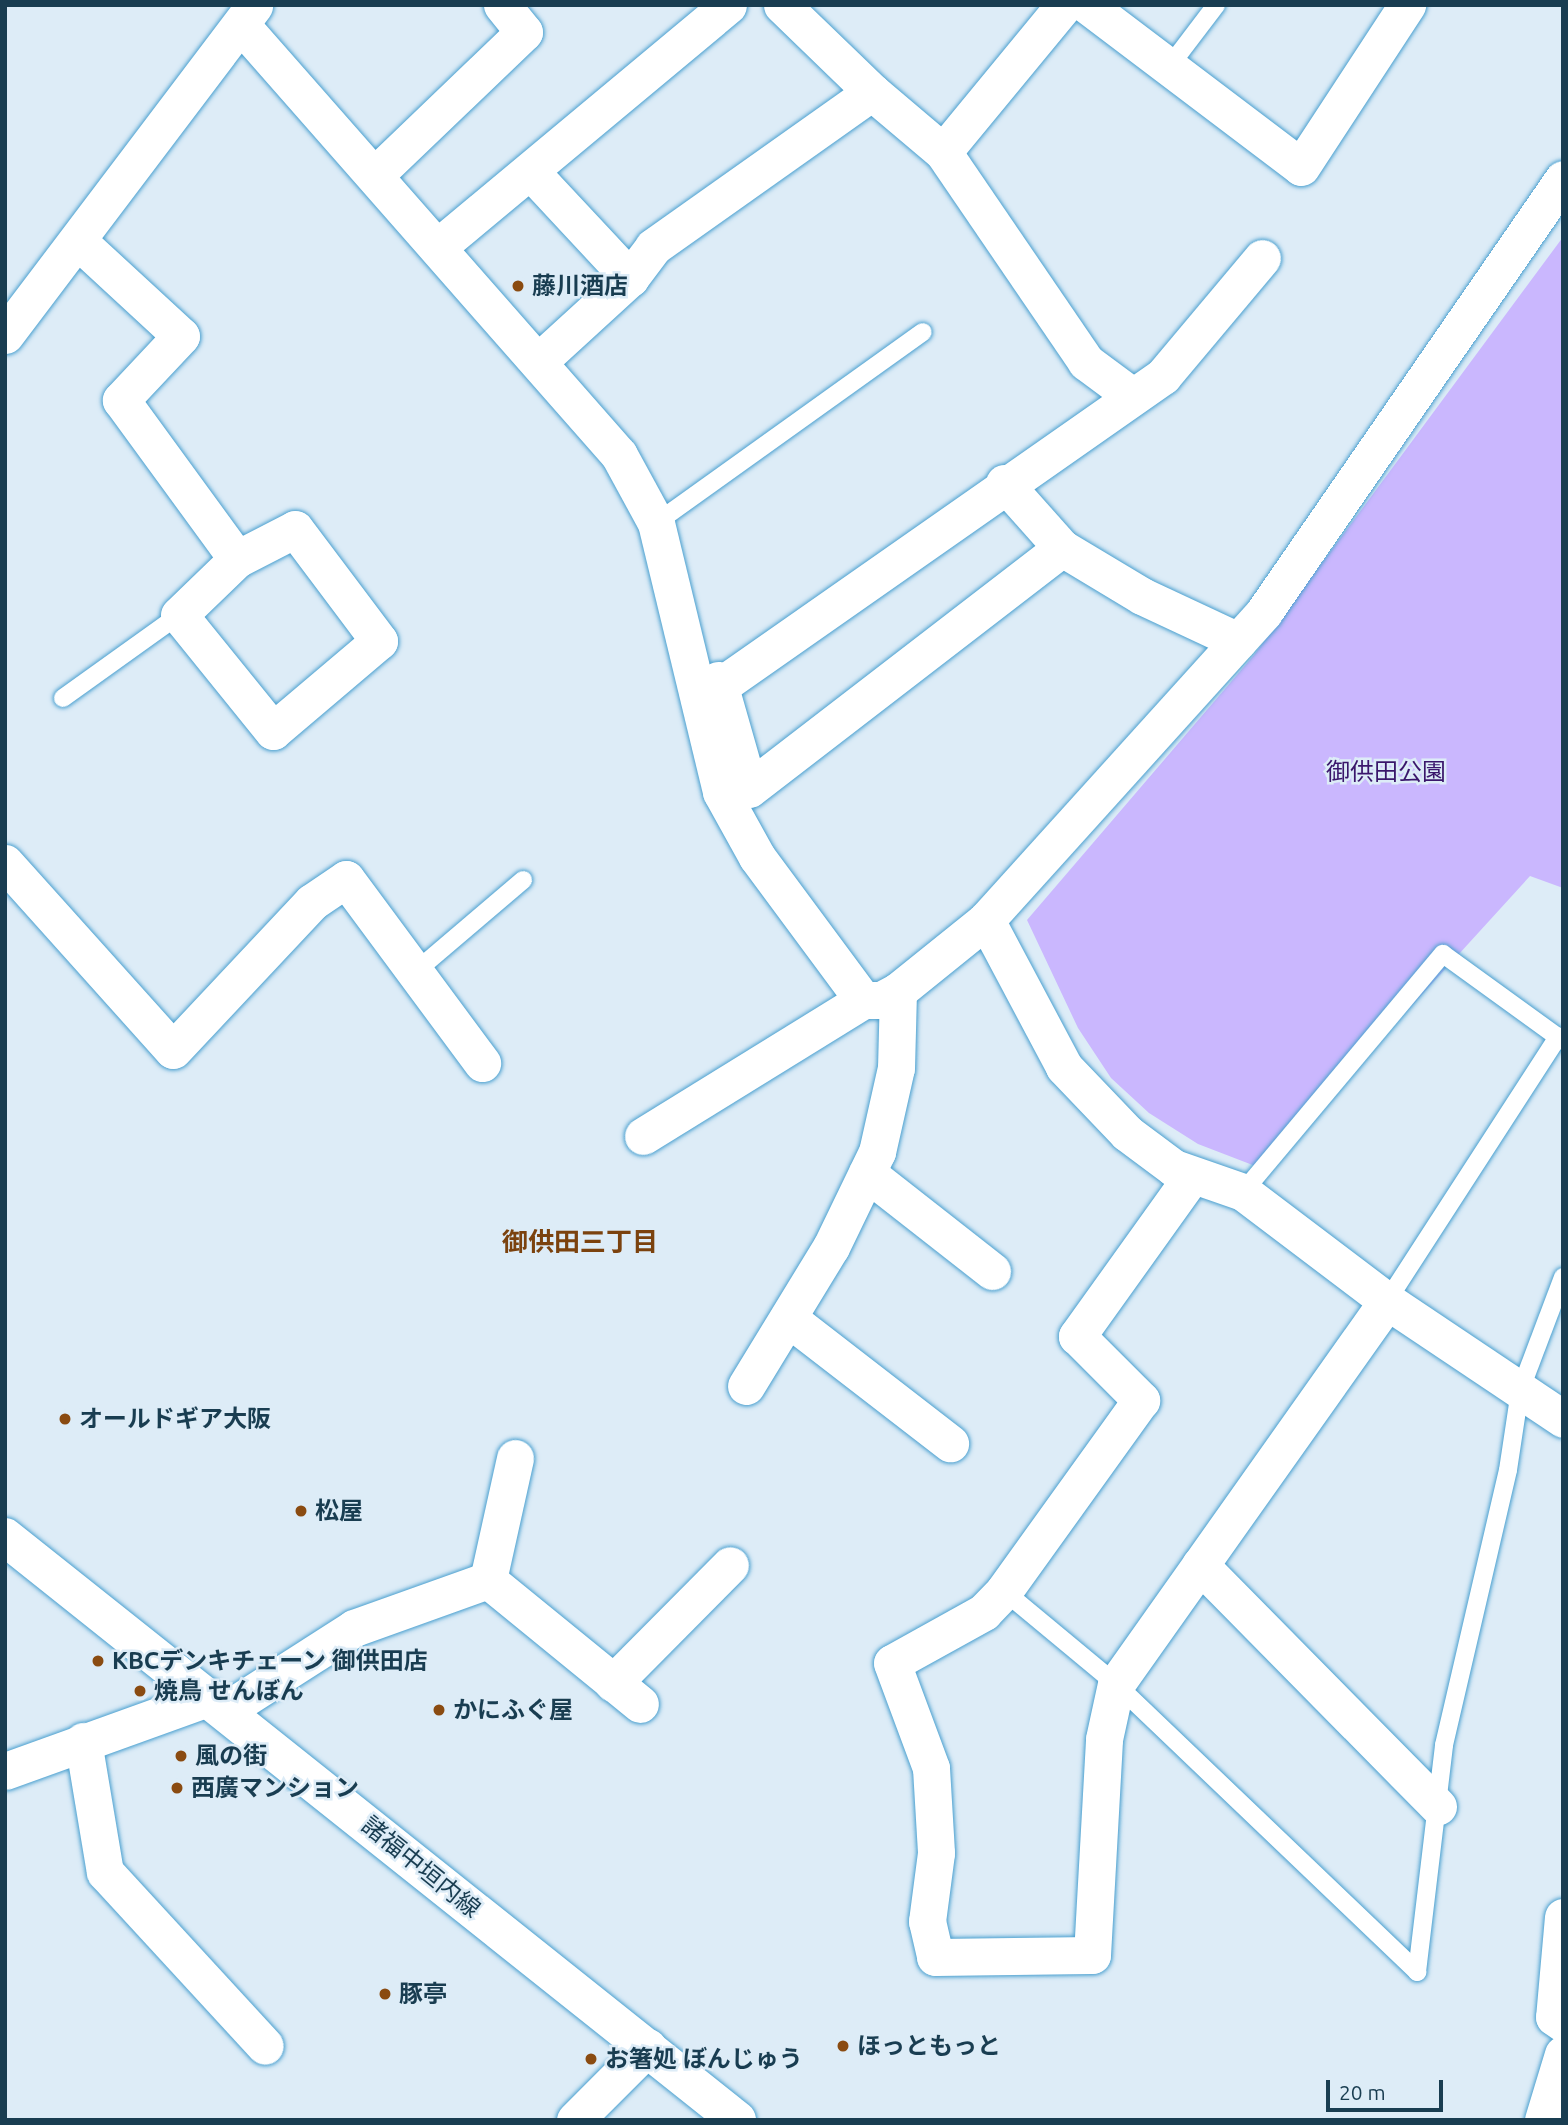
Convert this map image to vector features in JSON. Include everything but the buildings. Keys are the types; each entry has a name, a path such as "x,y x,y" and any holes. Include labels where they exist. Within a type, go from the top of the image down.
{"street":[{"path":"439,246 532,173 729,5"},
{"path":"782,5 872,92 943,152 1086,362 1132,396"},
{"path":"943,152 1064,5"},
{"path":"1087,5 1301,167 1407,5"},
{"path":"376,174 524,32 513,9"},
{"path":"5,335 249,16 376,174 619,456 656,523 721,792 757,857 863,1000"},
{"path":"538,362 630,278 653,247 872,92"},
{"path":"532,173 630,278"},
{"path":"643,1136 863,1000 881,1000 898,991 986,920 1264,612 1563,179"},
{"path":"78,242 181,337 121,400 237,559"},
{"path":"720,686 1004,484 1163,376 1262,258"},
{"path":"1004,484 1062,548 1142,596 1238,641"},
{"path":"295,530 379,641 274,731 179,615 237,559 295,530"},
{"path":"672,587 695,585 749,789 1062,548"},
{"path":"5,863 173,1050 312,902 346,879 482,1063"},
{"path":"986,920 1064,1068 1127,1133 1192,1177 1243,1192 1387,1301 1563,1419"},
{"path":"746,1386 831,1247 877,1152 896,1068 898,991"},
{"path":"867,1173 992,1271"},
{"path":"1192,1177 1077,1336 1141,1400 1004,1591 984,1612 892,1663 931,1768 936,1853 927,1921 934,1957 1092,1955 1104,1739 1116,1684 1387,1301"},
{"path":"788,1318 950,1443"},
{"path":"488,1580 515,1458"},
{"name":"諸福中垣内線","path":"5,1537 218,1703 737,2120"},
{"path":"488,1580 627,1693 730,1565"},
{"path":"1200,1565 1438,1806"},
{"path":"10,1763 218,1703 354,1628 488,1580"},
{"path":"83,1741 105,1872 265,2046"},
{"path":"1563,1917 1554,2017 1563,2023"},
{"path":"575,2120 648,2047"},
{"path":"1543,2120 1563,2054"}],"lane":[{"path":"1169,67 1216,5"},
{"path":"656,523 923,332"},
{"path":"63,698 179,615"},
{"path":"415,972 523,880"},
{"path":"1243,1192 1443,954 1560,1039 1387,1301"},
{"path":"1004,1591 1116,1684 1417,1972 1444,1745 1508,1470 1520,1391 1563,1277"}],"green space":[{"name":"御供田公園","path":"1563,237 1563,888 1530,876 1263,1169 1198,1144 1149,1113 1111,1078 1078,1028 1027,920 1254,655"}],"place":[{"name":"藤川酒店","path":"518,286"},
{"name":"オールドギア大阪","path":"65,1419"},
{"name":"松屋","path":"301,1511"},
{"name":"KBCデンキチェーン 御供田店","path":"98,1661"},
{"name":"焼鳥 せんぼん","path":"140,1691"},
{"name":"かにふぐ屋","path":"439,1710"},
{"name":"風の街","path":"181,1756"},
{"name":"西廣マンション","path":"177,1788"},
{"name":"豚亭","path":"385,1994"},
{"name":"ほっともっと","path":"843,2046"},
{"name":"お箸処 ぼんじゅう","path":"591,2059"}],"district":[{"name":"御供田三丁目","path":"580,1242"}]}
